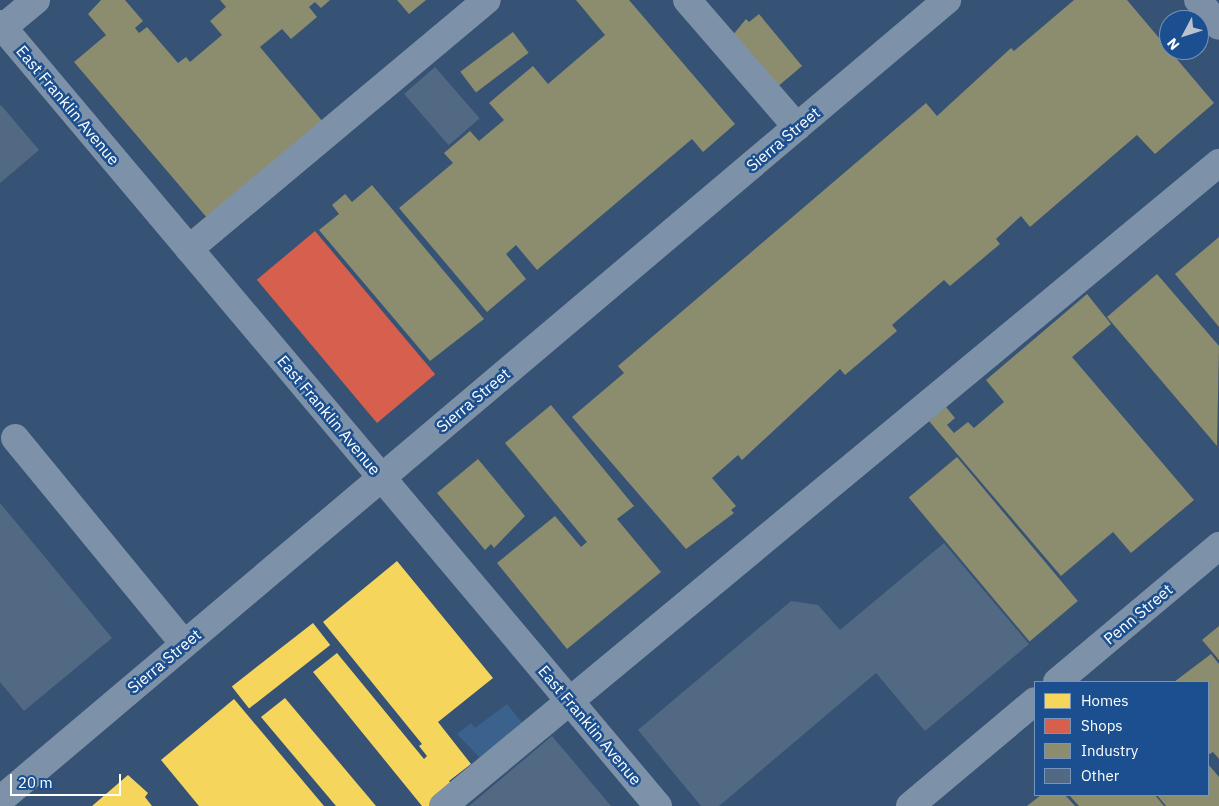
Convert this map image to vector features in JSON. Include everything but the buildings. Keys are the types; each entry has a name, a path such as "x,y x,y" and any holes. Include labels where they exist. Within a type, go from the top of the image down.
{"main road":[{"path":"1198,0 1219,26"}],"street":[{"path":"1,27 36,0"},
{"path":"189,249 487,0"},
{"path":"687,0 797,127"},
{"name":"Sierra Street","path":"0,800 947,0"},
{"name":"East Franklin Avenue","path":"1,27 658,806"},
{"path":"443,806 1219,163"},
{"path":"14,438 184,644"},
{"name":"Penn Street","path":"1058,681 1219,546"},
{"path":"910,806 1034,702"}],"water":[{"path":"507,704 524,725 481,759 457,734 471,723 475,728"}]}
